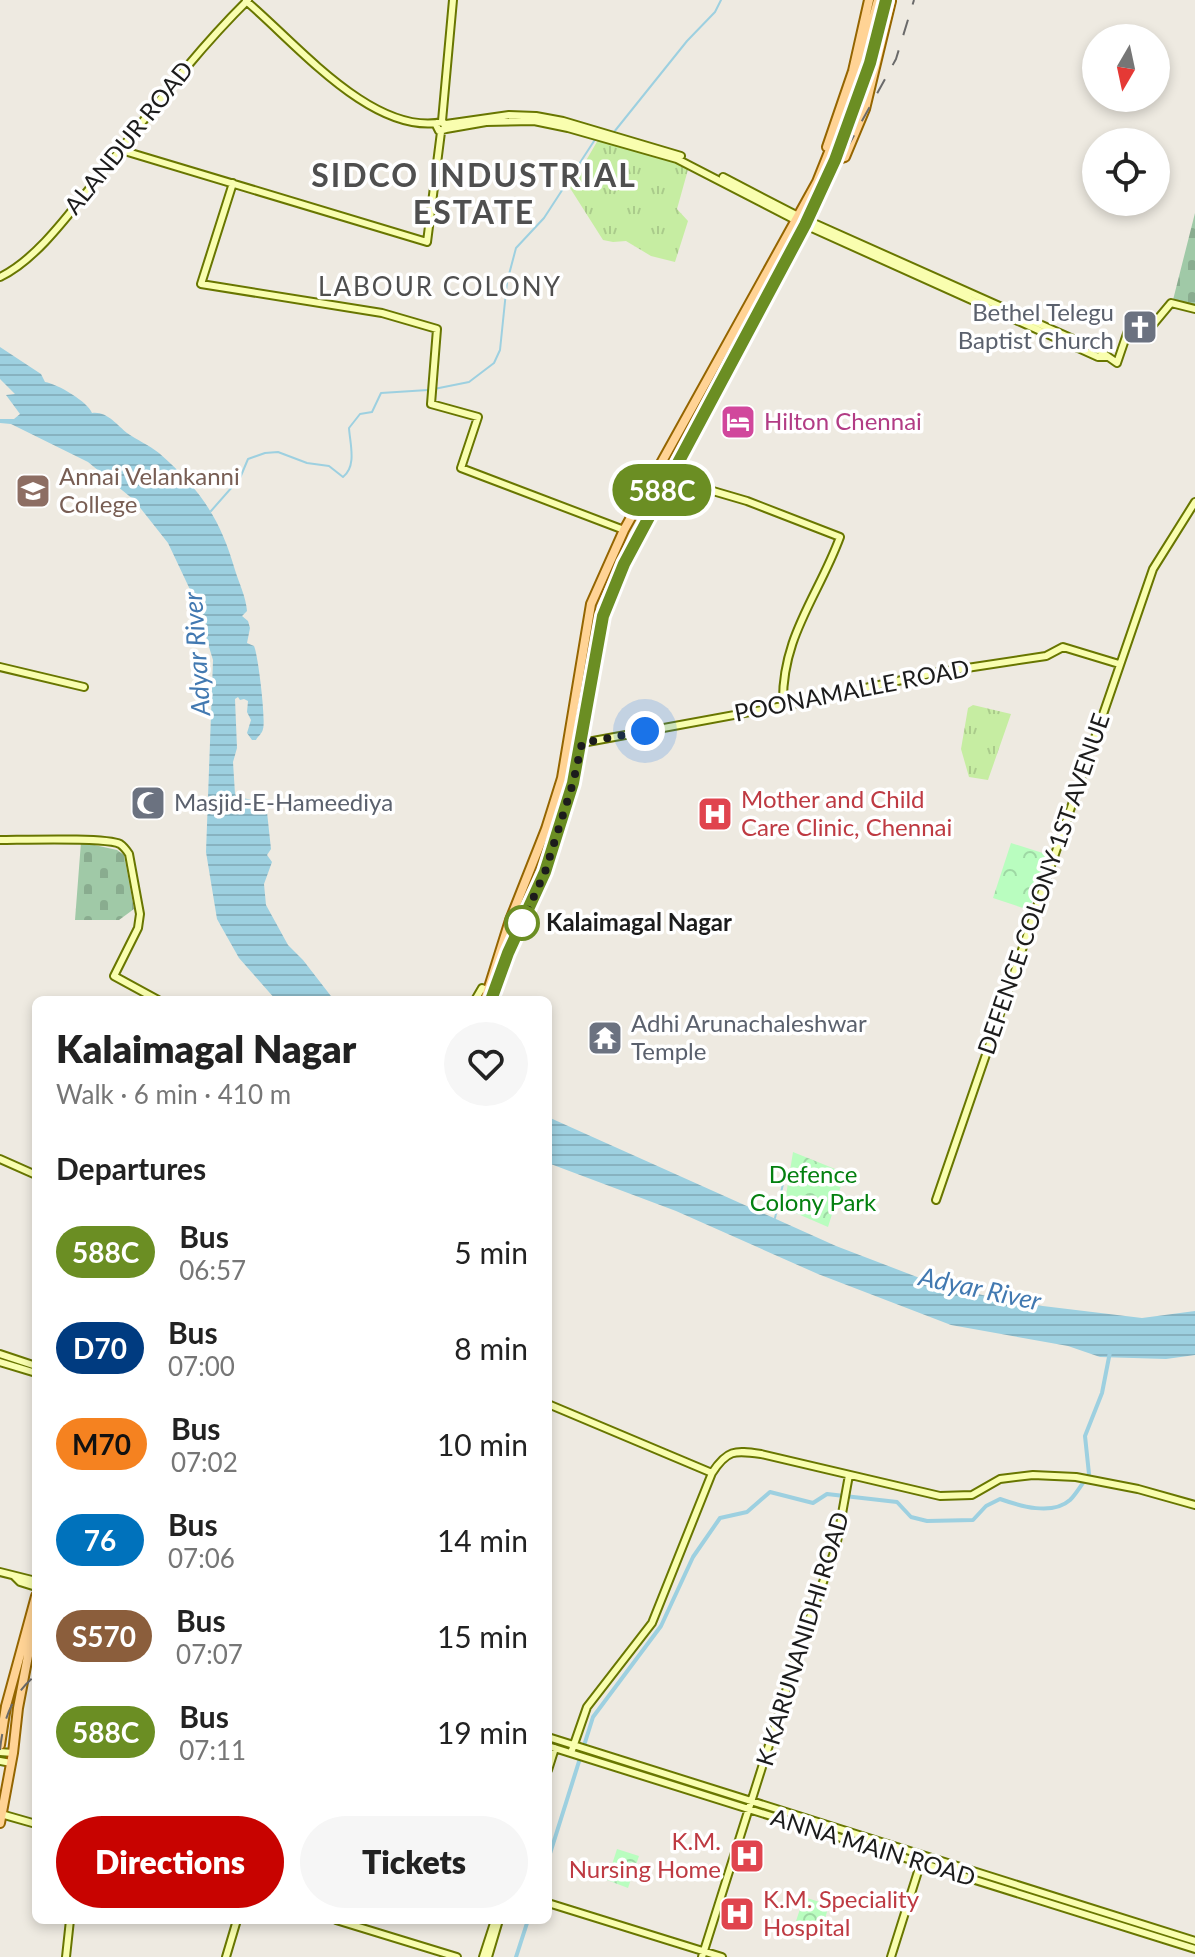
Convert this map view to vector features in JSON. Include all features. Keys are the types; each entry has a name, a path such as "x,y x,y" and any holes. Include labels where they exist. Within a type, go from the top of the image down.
{"main road":[{"path":"832,158 827,148 856,60 869,0"},
{"path":"845,124 878,0"},
{"path":"832,158 845,157 865,109 888,0"},
{"path":"490,996 545,872 573,783 603,616 624,564 832,158 870,63 888,0"},
{"path":"490,996 510,920 546,829 562,778 591,604 624,530 801,220"},
{"path":"0,1745 6,1706 32,1611"},
{"path":"1,1818 32,1635"}],"street":[{"path":"121,150 427,242 442,126 453,0"},
{"path":"247,1 312,63 369,105 390,115 442,126 509,118 541,122 598,136 687,159 801,220"},
{"name":"ALANDUR ROAD","path":"0,277 26,261 121,150 208,40 247,1"},
{"path":"598,136 677,159 801,220 1100,351 1117,363 1132,319 1151,327 1171,303 1195,309"},
{"path":"233,183 201,284 382,313 437,329 431,404 478,417 461,468 624,530"},
{"path":"655,474 747,501 840,537 796,631 782,677 783,706"},
{"name":"DEFENCE COLONY 1ST AVENUE","path":"936,1200 1153,569 1195,502"},
{"name":"POONAMALLE ROAD","path":"582,743 783,706 934,673 1046,656 1063,647 1119,664"},
{"path":"0,667 84,687"},
{"path":"0,840 119,843 129,854 140,914 138,928 114,976 151,996"},
{"path":"0,1159 32,1173"},
{"path":"0,1354 32,1365"},
{"path":"0,1362 32,1372"},
{"path":"552,1406 712,1473"},
{"path":"578,1751 587,1707 652,1623 712,1473 725,1457 741,1451 940,1496 972,1495 1000,1479 1033,1475 1098,1481 1195,1505"},
{"name":"K KARUNANIDHI ROAD","path":"703,1954 825,1572 836,1547 847,1474"},
{"path":"0,1572 14,1576 20,1582 32,1584"},
{"name":"ANNA MAIN ROAD","path":"552,1743 751,1802 1195,1949"},
{"name":"ANNA MAIN ROAD","path":"578,1751 748,1810 1195,1941"},
{"path":"0,1752 12,1758"},
{"path":"0,1761 12,1758"},
{"path":"1,1818 32,1823"},
{"path":"891,1957 922,1859"},
{"path":"552,1904 703,1954 722,1957"},
{"path":"66,1957 70,1924"},
{"path":"226,1957 236,1924"},
{"path":"349,1924 457,1957"},
{"path":"485,1957 496,1924"}],"green space":[{"path":"598,140 689,166 677,209 688,221 675,262 651,256 626,241 603,240 570,188"},
{"path":"1195,213 1195,306 1173,300"},
{"path":"973,705 1011,714 988,780 969,777 961,749 968,708"},
{"path":"81,842 117,850 124,855 134,909 119,920 75,920"},
{"path":"1011,843 1049,855 1029,910 993,898"},
{"name":"Defence Colony Park","path":"793,1152 845,1173 828,1227 784,1208"},
{"path":"617,1849 639,1856 628,1888 607,1880"},
{"path":"804,1897 829,1905 819,1939 793,1930"}],"water":[{"path":"0,347 41,374 45,382 72,394 92,413 107,416 159,453 197,492 215,520 245,601 247,611 242,616 250,628 247,643 254,646 256,651 263,701 263,729 256,740 252,740 247,733 251,720 247,712 248,701 238,697 235,699 235,794 266,803 271,849 267,855 272,862 264,884 266,905 288,945 331,996 272,996 239,958 217,919 206,852 213,660 194,598 168,543 134,500 88,462 11,424 0,423 0,419 14,419 20,414 6,395 15,394 0,379"},
{"path":"552,1119 836,1246 938,1285 1018,1303 1142,1318 1195,1311 1195,1355 1166,1359 1100,1357 1068,1346 951,1325 818,1274 676,1211 552,1164"}],"waterway":[{"path":"614,132 687,41 715,12 721,0"},
{"path":"434,389 469,382 494,363 500,350 507,282 516,248 544,218 596,138"},
{"path":"211,511 240,478 248,459 265,453 278,452 307,463 329,466 343,477 351,461 349,428 360,414 372,412 381,393 428,390"},
{"path":"775,1218 783,1184"},
{"path":"552,1847 593,1717 661,1626 693,1557 720,1518 747,1512 770,1492 813,1503 827,1494 897,1502 911,1517 927,1521 973,1520 986,1506 1000,1499 1045,1509 1063,1505 1073,1497 1089,1474 1085,1436 1102,1393 1110,1352"},
{"path":"516,1957 527,1924"}],"railway":[{"path":"497,996 517,922 569,776 607,585 734,346 758,310 896,59 914,0"},
{"path":"0,1750 10,1708 32,1678"}],"bus line":[{"name":"588C","path":"493,996 508,953 545,872 573,783 603,616 624,564 805,225 835,160 870,63 886,0"}],"place":[{"name":"Bethel Telegu Baptist Church","path":"1140,327"},
{"name":"Hilton Chennai","path":"738,422"},
{"name":"Annai Velankanni College","path":"33,491"},
{"name":"Masjid-E-Hameediya","path":"148,803"},
{"name":"Mother and Child Care Clinic, Chennai","path":"715,814"},
{"name":"Kalaimagal Nagar","path":"522,923"},
{"name":"Adhi Arunachaleshwar Temple","path":"605,1038"},
{"name":"K.M. Nursing Home","path":"747,1856"},
{"name":"K.M. Speciality Hospital","path":"737,1914"}],"district":[{"name":"SIDCO INDUSTRIAL ESTATE","path":"474,194"},
{"name":"LABOUR COLONY","path":"440,287"}],"route":[{"path":"522,923 545,872 582,743 645,731"}],"water label":[{"name":"Adyar River","path":"197,654"},
{"name":"Adyar River","path":"980,1289"}]}
